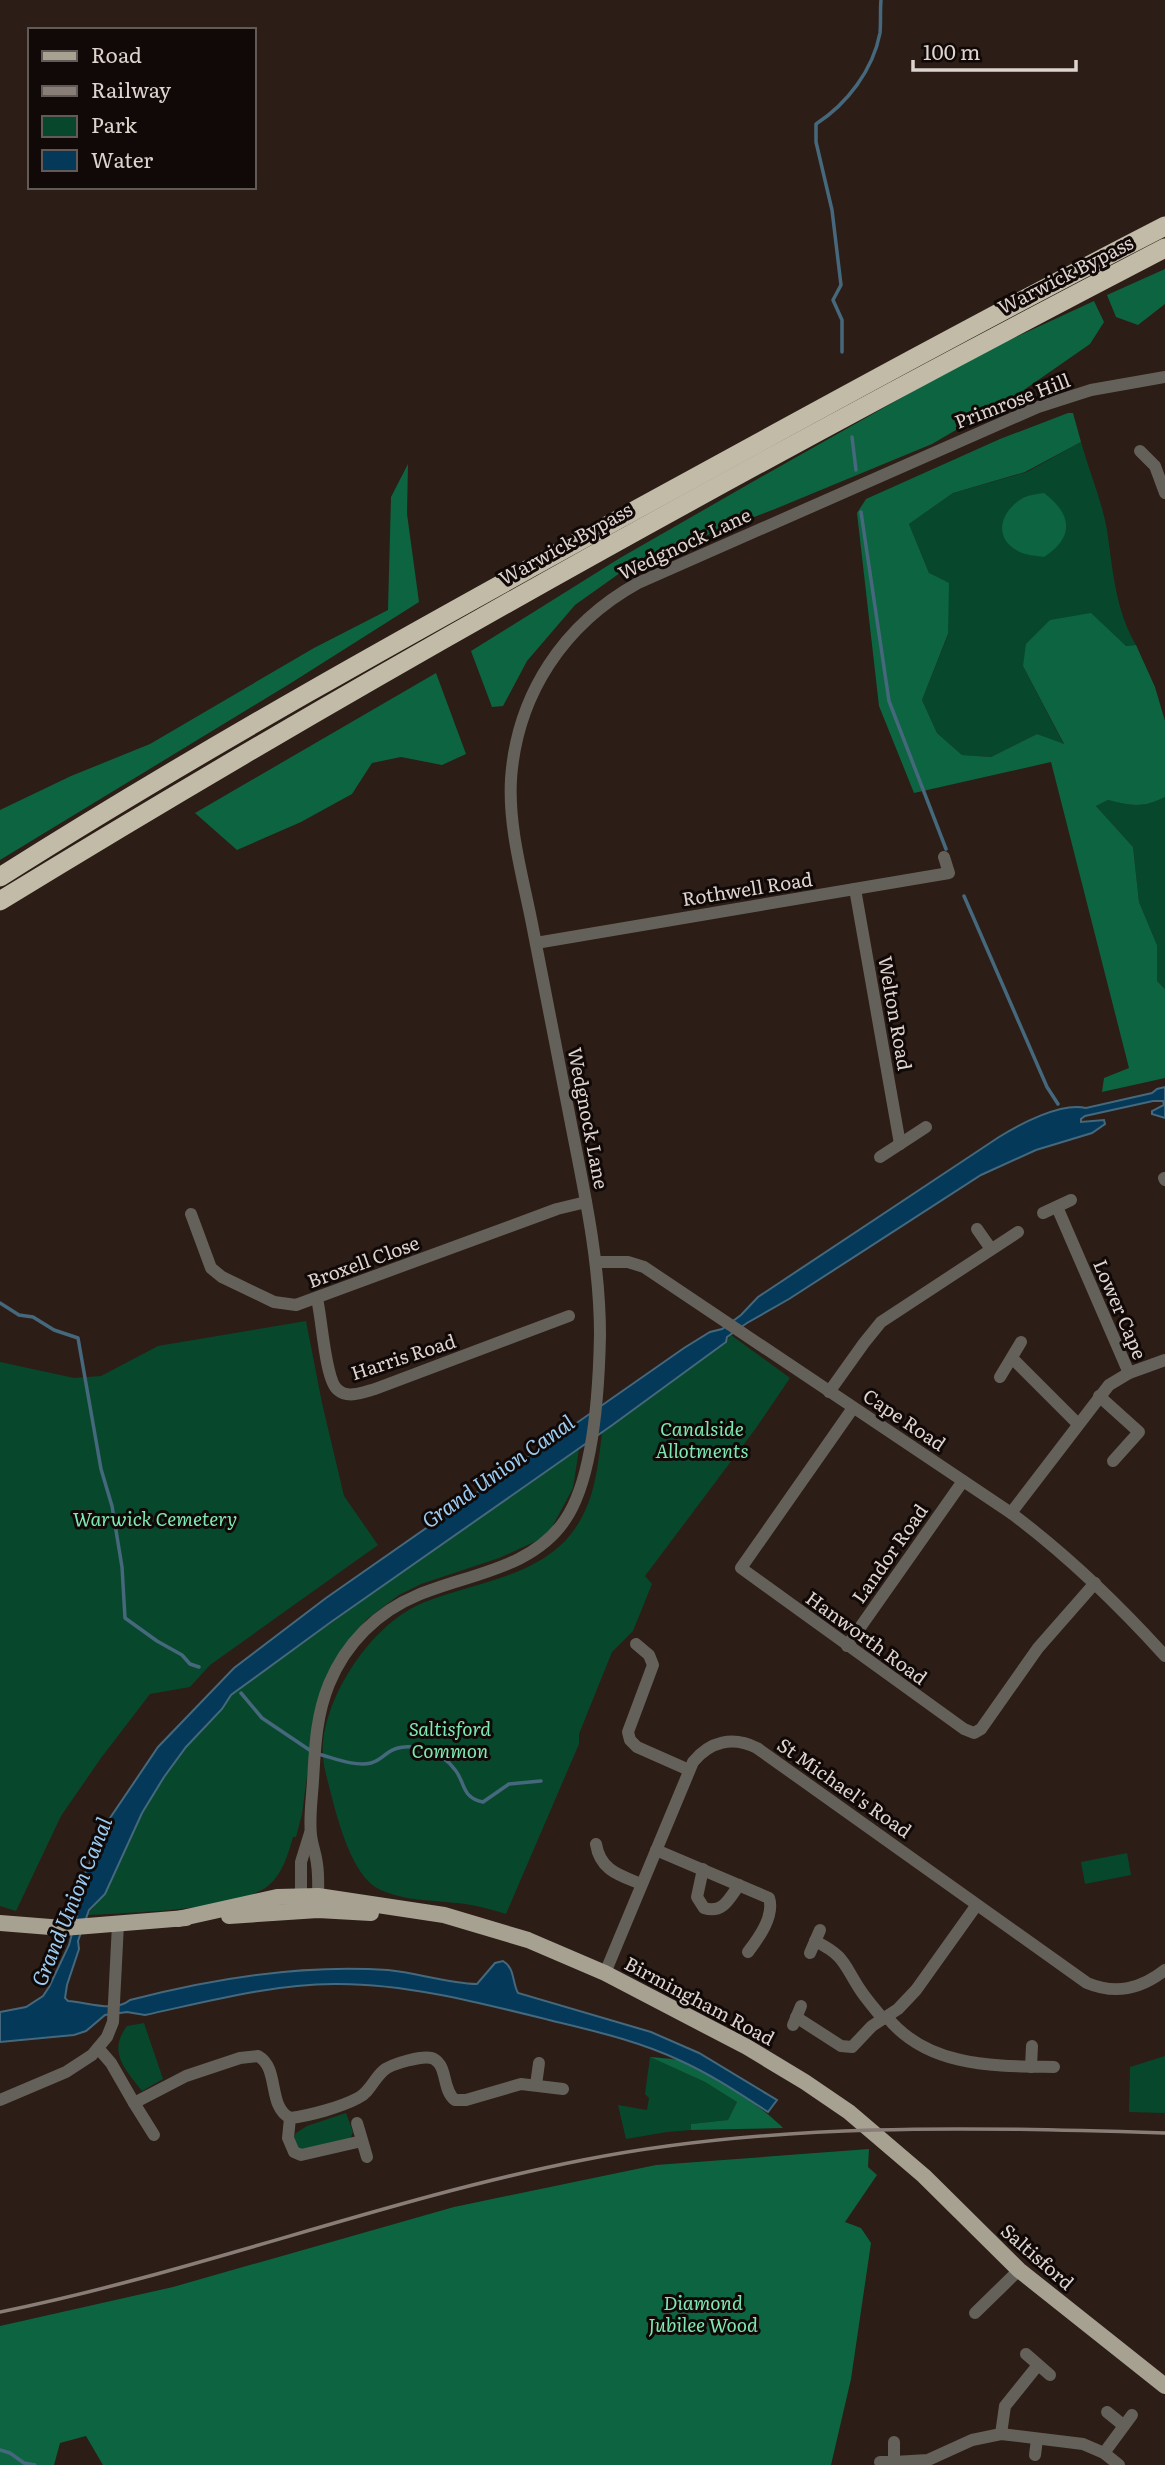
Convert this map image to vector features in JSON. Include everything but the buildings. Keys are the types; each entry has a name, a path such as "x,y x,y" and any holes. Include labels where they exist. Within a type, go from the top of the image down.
{"highway":[{"name":"Warwick Bypass","path":"0,877 174,772 450,612 1027,297 1165,226"},
{"name":"Warwick Bypass","path":"0,901 134,818 433,644 677,507 932,369 1165,248"}],"main road":[{"name":"Birmingham Road","path":"0,1923 57,1928 178,1919 277,1897 301,1904 318,1903 444,1915 528,1940 605,1973 694,2017 780,2066 849,2112 893,2148"},
{"name":"Saltisford","path":"893,2148 1019,2270 1165,2386"}],"street":[{"name":"Primrose Hill","path":"878,477 1038,407 1091,390 1165,377"},
{"path":"1140,451 1160,461 1165,493"},
{"name":"Wedgnock Lane","path":"318,1903 317,1863 311,1833 317,1721 330,1683 346,1653 371,1623 407,1600 507,1564 546,1541 558,1529 572,1507 582,1485 588,1457 597,1387 600,1324 596,1262 513,821 511,780 525,710 536,684 555,653 594,613 638,583 878,477"},
{"name":"Rothwell Road","path":"536,943 949,873 944,857"},
{"name":"Welton Road","path":"855,889 900,1144"},
{"path":"880,1157 926,1127"},
{"path":"1043,1213 1071,1200"},
{"name":"Broxell Close","path":"191,1214 211,1268 222,1277 274,1302 296,1305 557,1209 586,1202"},
{"name":"Lower Cape","path":"1011,1513 1099,1396 1109,1385 1129,1373 1057,1207"},
{"path":"977,1229 990,1249"},
{"path":"829,1392 881,1322 1018,1232"},
{"name":"Cape Road","path":"596,1262 628,1262 645,1267 1011,1513 1094,1583 1165,1656"},
{"name":"Harris Road","path":"317,1299 331,1382 339,1392 347,1394 375,1389 569,1316"},
{"path":"1000,1377 1021,1342"},
{"path":"1012,1358 1078,1424"},
{"path":"1129,1373 1165,1360"},
{"path":"1099,1396 1139,1432 1112,1461"},
{"name":"Hanworth Road","path":"853,1408 741,1568 847,1646 964,1730 974,1733 981,1729 1049,1633 1094,1583"},
{"name":"Landor Road","path":"847,1646 963,1481"},
{"path":"636,1644 649,1655 653,1665 628,1732 630,1740 637,1746 689,1770"},
{"name":"St Michael's Road","path":"605,1973 689,1770 698,1756 716,1744 732,1741 749,1744 1080,1979 1095,1986 1128,1990 1149,1982 1165,1970"},
{"name":"Wedgnock Lane","path":"301,1904 301,1863 311,1833"},
{"path":"596,1844 600,1858 610,1870 641,1884"},
{"path":"656,1850 766,1896 771,1902 761,1932 748,1952"},
{"path":"703,1869 697,1897 704,1908 714,1910 724,1907 738,1885"},
{"path":"797,2016 836,2044 848,2049 852,2047 872,2026 898,2009 916,1990 976,1906"},
{"path":"0,2100 65,2072 98,2048 111,2030 118,1924"},
{"path":"815,1941 841,1958 862,1993 908,2038 947,2057 977,2064 1054,2067"},
{"path":"1031,2067 1032,2046"},
{"path":"98,2048 111,2063 154,2135"},
{"path":"135,2103 176,2079 254,2056 261,2057 266,2062 282,2112 290,2118"},
{"path":"290,2118 355,2100 367,2092 388,2067 424,2057 432,2057 437,2061 447,2091 455,2100 466,2100 521,2084 563,2089"},
{"path":"536,2085 539,2063"},
{"path":"290,2118 288,2138 297,2154 311,2154 362,2141"},
{"path":"357,2123 367,2157"},
{"path":"975,2313 1019,2270"},
{"path":"1026,2354 1050,2375"},
{"path":"1001,2434 1005,2406 1038,2365"},
{"path":"1104,2453 1127,2420 1107,2412"},
{"path":"880,2462 919,2463 972,2440 1001,2434 1083,2444 1104,2453 1119,2465"},
{"path":"1035,2455 1037,2439"},
{"path":"894,2442 894,2462"}],"green space":[{"path":"1165,269 1165,304 1138,325 1116,317 1107,295"},
{"path":"1094,301 1104,322 1090,344 1021,392 932,444 775,509 634,563 575,605 527,661 503,706 492,707 471,651 620,558 979,354"},
{"path":"1073,413 1081,442 1025,472 953,493 909,524 929,573 949,583 948,634 922,700 937,733 962,755 991,757 1037,734 1064,744 1023,666 1026,644 1050,620 1091,613 1126,646 1136,645 1155,687 1165,721 1165,797 1131,805 1108,800 1096,806 1133,847 1139,902 1157,945 1157,981 1165,989 1165,1078 1102,1092 1104,1078 1129,1068 1051,762 914,793 879,706 857,513 866,499 1000,439"},
{"path":"1081,442 1105,519 1119,603 1136,645 1126,646 1110,633 1023,666 1064,745 1037,734 991,757 962,755 937,733 922,700 948,635 929,573 909,524 953,493 1027,472"},
{"path":"408,464 407,514 419,602 0,860 0,810 71,776 150,744 314,648 388,610 391,497"},
{"path":"1044,493 1060,509 1066,525 1061,542 1044,557 1022,553 1012,547 1006,541 1002,526 1004,518 1015,504 1025,497"},
{"path":"436,673 466,754 442,765 401,757 372,763 352,794 301,822 237,850 195,813"},
{"path":"1165,797 1165,989 1157,981 1157,945 1139,902 1133,847 1096,806 1108,800 1131,805"},
{"name":"Warwick Cemetery","path":"306,1321 344,1496 378,1545 210,1665 190,1687 150,1694 61,1816 16,1911 0,1906 0,1362 74,1378 101,1376 158,1346"},
{"name":"Saltisford Common","path":"731,1335 790,1378 756,1428 645,1576 652,1584 633,1631 612,1652 579,1734 579,1744 506,1914 470,1905 398,1896 377,1888 360,1871 347,1846 325,1769 323,1742 327,1722 344,1680 372,1641 406,1612 425,1602 517,1572 551,1554 575,1529 588,1504 596,1477 602,1433 726,1342"},
{"path":"579,1449 573,1488 550,1531 543,1538 499,1558 421,1584 399,1595 367,1619 342,1649 309,1761 296,1837 293,1837 281,1869 269,1885 254,1894 210,1905 87,1915 105,1893 142,1813 164,1777 231,1695"},
{"path":"1127,1853 1131,1875 1085,1884 1081,1862"},
{"path":"144,2023 163,2079 142,2091 121,2060 119,2044 127,2026"},
{"path":"1165,2056 1165,2113 1129,2112 1130,2067"},
{"path":"650,2057 705,2082 737,2102 728,2120 691,2124 691,2130 626,2139 618,2105 647,2110 649,2098 645,2094"},
{"path":"650,2057 677,2060 702,2070 748,2099 783,2128 691,2130 691,2124 728,2120 737,2102 705,2082"},
{"path":"346,2113 353,2132 350,2139 299,2150 294,2137 296,2133 307,2126"},
{"name":"Diamond Jubilee Wood","path":"869,2149 868,2167 877,2175 845,2222 861,2228 871,2243 851,2379 831,2465 103,2465 86,2436 60,2443 54,2465 0,2465 0,2326 173,2287 454,2207 656,2165"}],"water":[{"path":"1165,1087 1165,1118 1152,1114 1152,1111 1164,1105 1163,1101 1085,1116 1081,1122 1104,1120 1105,1124 1092,1133 1036,1150 981,1175 789,1299 747,1323 727,1337 726,1342 611,1426 231,1695 222,1709 186,1747 142,1813 105,1894 89,1910 67,1985 65,1998 68,2001 116,2006 162,1992 225,1979 322,1969 388,1970 477,1984 495,1963 503,1961 511,1971 518,1993 651,2032 699,2053 777,2100 768,2112 692,2066 633,2042 470,2001 388,1987 334,1984 263,1990 145,2015 127,2012 105,2015 86,2031 74,2035 0,2042 0,2012 26,2007 43,1996 49,1987 69,1945 78,1911 76,1893 110,1818 158,1747 234,1668 326,1598 684,1348 710,1332 722,1329 741,1315 758,1297 999,1137 1053,1111 1086,1108 1152,1093"}],"waterway":[{"path":"842,352 842,320 833,300 841,285 832,210 816,142 816,124 838,107 865,73 877,47 881,0"},
{"path":"852,437 856,470"},
{"path":"861,512 889,701 946,849"},
{"path":"964,896 1047,1087 1058,1104"},
{"path":"0,1303 19,1315 33,1317 54,1330 78,1338 101,1469 112,1506 122,1567 125,1618 182,1655 190,1664 199,1667"},
{"path":"241,1693 262,1718 311,1751"},
{"path":"318,1754 344,1762 365,1764 398,1748 426,1749 450,1764 468,1794 483,1802 509,1784 541,1781"},
{"path":"0,2450 10,2453 24,2463 35,2465"}],"railway":[{"path":"0,2312 146,2277 509,2176 655,2148 800,2133 873,2130 1019,2129 1165,2133"}],"park label":[{"name":"Canalside Allotments","path":"702,1439"}],"water label":[{"name":"Grand Union Canal","path":"497,1470"},
{"name":"Grand Union Canal","path":"70,1901"}]}
